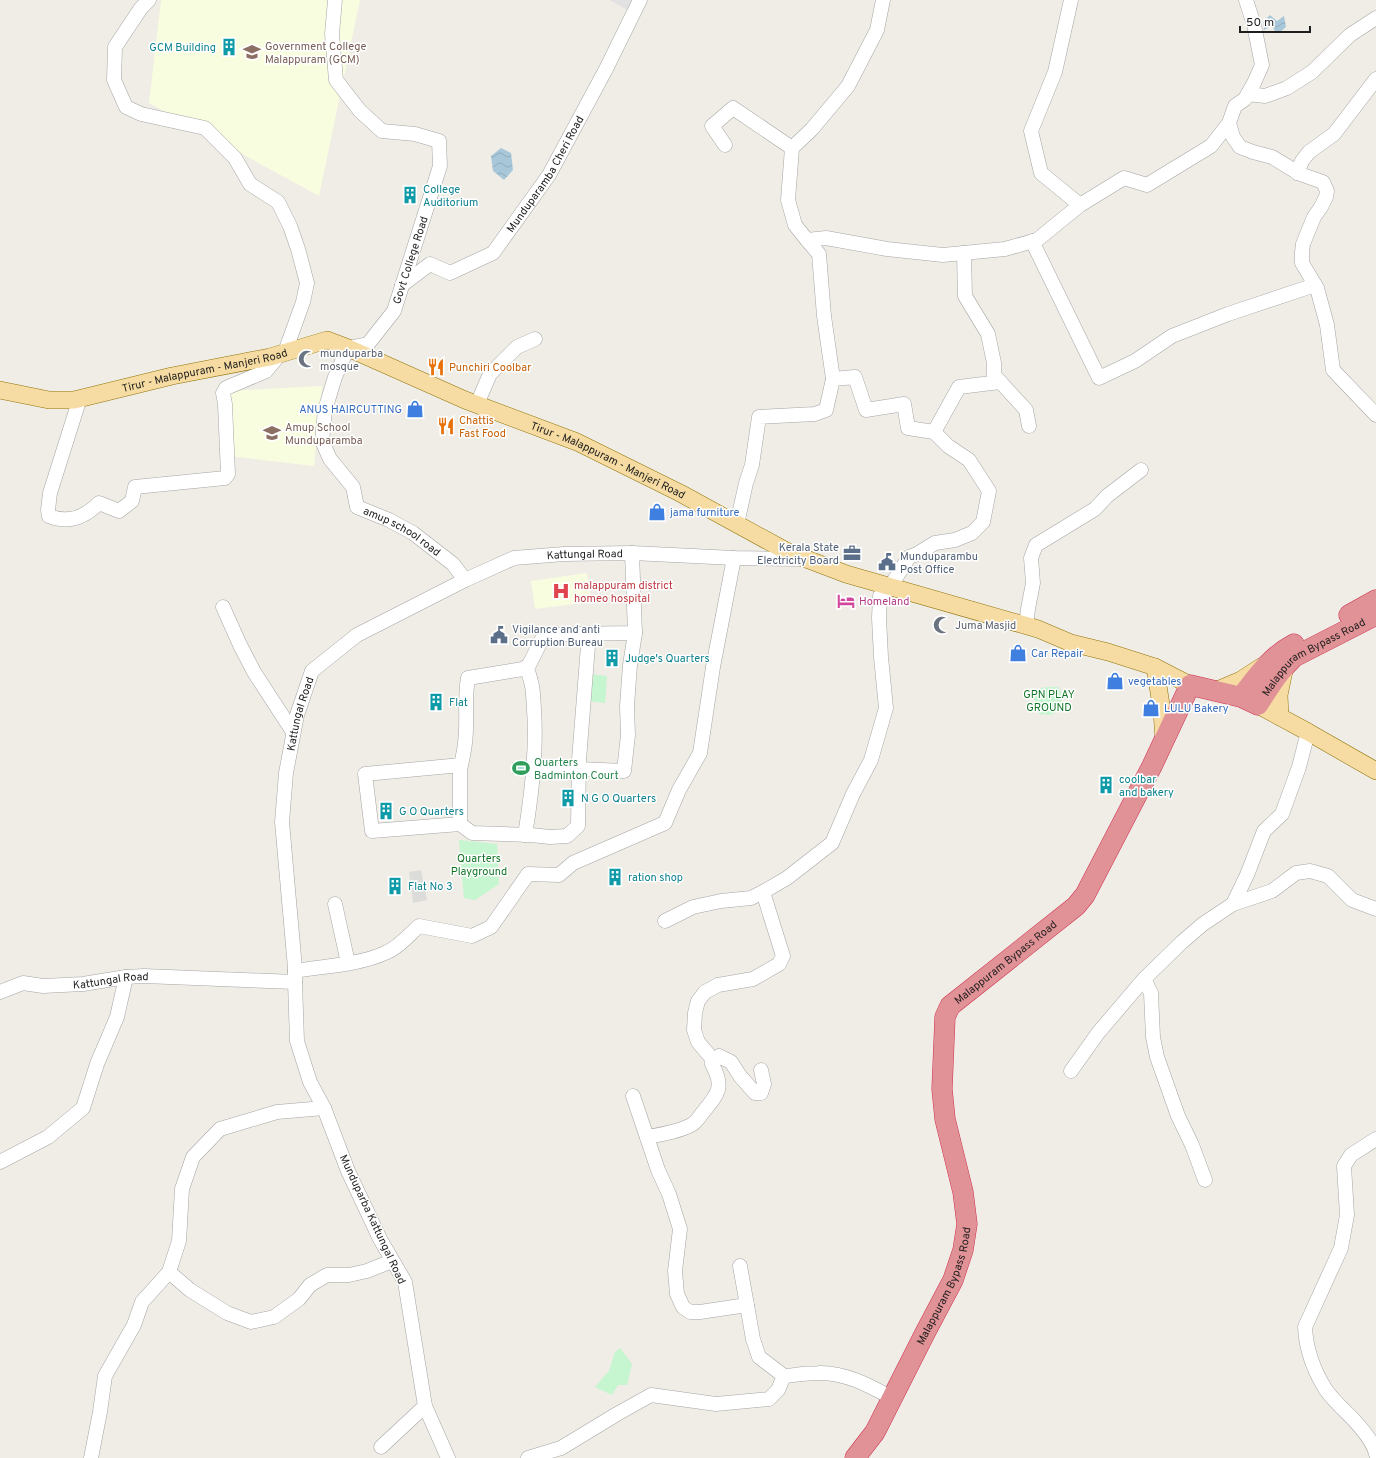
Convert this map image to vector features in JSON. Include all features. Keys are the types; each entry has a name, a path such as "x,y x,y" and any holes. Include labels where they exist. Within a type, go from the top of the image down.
{"highway":[{"name":"Malappuram Bypass Road","path":"1249,701 1266,665 1287,648 1376,600"},
{"name":"Malappuram Bypass Road","path":"1249,701 1294,657 1376,615"},
{"name":"Malappuram Bypass Road","path":"854,1458 875,1432 953,1280 963,1250 967,1224 963,1192 951,1150 945,1119 942,1089 945,1017 950,1006 1076,906 1088,888 1152,766 1190,684"},
{"name":"Tirur - Malappuram - Manjeri Road","path":"1190,684 1249,701"}],"main road":[{"name":"Tirur - Malappuram - Manjeri Road","path":"0,390 49,400 74,400 172,376 282,353 327,340 477,404 577,442 680,493 788,552 805,559 846,574 1026,626 1071,643 1108,652 1155,667 1190,684"},
{"path":"1215,691 1241,680 1266,665"},
{"path":"1280,717 1279,694 1286,665"},
{"path":"1155,667 1162,711 1164,740"},
{"name":"Tirur - Malappuram - Manjeri Road","path":"1249,701 1308,732 1376,771"}],"street":[{"path":"80,398 50,493 48,510 49,516 68,520 90,511 99,503 119,511 132,501 135,487 225,478 228,474 225,404 223,394 226,388 266,372 282,353 303,302 307,283 290,226 278,202 250,184 234,158 205,128 142,114 126,107 114,80 115,47 149,0"},
{"name":"Govt College Road","path":"335,0 332,34 336,80 360,111 382,131 416,134 439,141 440,166 394,311 368,344 348,348"},
{"name":"Munduparamba Cheri Road","path":"402,285 430,264 450,273 493,253 549,175 606,69 640,0"},
{"path":"737,524 746,483 752,465 759,417 815,414 826,410 833,379 824,316 819,254 795,225 788,200 792,148 812,129 848,86 877,30 882,0"},
{"path":"1071,0 1055,72 1031,131 1041,173 1080,205"},
{"path":"807,240 826,238 888,249 943,255 1005,249 1035,243 1080,205 1124,178 1147,185 1212,146 1229,122 1235,106 1245,99 1254,83 1262,65 1254,25 1246,0"},
{"path":"1248,94 1265,96 1287,88 1312,72 1350,35 1376,18"},
{"path":"1297,173 1302,160 1309,152 1334,134 1376,79"},
{"path":"725,145 712,126 733,108 792,148"},
{"path":"1229,122 1233,137 1240,146 1253,152 1272,157 1297,173 1323,182 1327,191 1321,207 1309,228 1302,252 1302,263 1317,288 1326,325 1333,370 1376,415"},
{"path":"1035,243 1099,378 1135,361 1172,336 1228,314 1315,285"},
{"path":"964,253 965,296 988,334 994,362 994,375 1026,410 1029,426"},
{"path":"477,404 490,374 517,347 535,339"},
{"name":"amup school road","path":"348,348 335,377 325,410 322,441 330,459 353,487 357,507 389,520 413,533 453,564 464,580"},
{"path":"665,921 693,907 721,901 751,898 787,878 832,843 853,794 871,760 886,708 881,657 880,596 890,587 909,557 917,554 934,543 955,540 972,533 983,522 988,491 969,460 948,446 934,432 908,428 904,404 866,410 855,377 833,379"},
{"path":"934,432 959,387 1000,382"},
{"path":"1026,626 1033,583 1031,558 1036,545 1095,509 1107,496 1141,470"},
{"path":"534,766 544,769 579,772 624,771 628,735 627,706 630,665 635,633 632,553"},
{"name":"Kattungal Road","path":"0,992 23,984 43,986 83,984 126,977 144,976 295,977 282,822 286,773 296,715 312,671 357,635 464,580 514,558 564,554 632,553 734,558 805,559"},
{"path":"295,977 365,960 387,953 419,926 472,936 491,927 528,874 559,875 573,863 665,823 679,790 700,753 713,667 734,558"},
{"path":"223,607 254,672 293,732"},
{"path":"461,765 365,774 372,831 460,824 472,833 550,837 567,836 578,826 581,721 589,633"},
{"path":"460,824 460,770 465,742 465,692 468,678 523,669 529,665 542,639 564,634 635,633"},
{"path":"525,835 534,766 535,728 532,680 526,667"},
{"path":"1233,904 1247,875 1264,831 1282,814 1299,767 1308,732"},
{"path":"1071,1071 1098,1033 1144,979 1203,924 1233,904 1272,891 1296,873 1310,871 1328,876 1352,900 1376,909"},
{"path":"714,1061 698,1042 694,1030 695,1013 698,1001 706,992 718,985 753,979 779,964 783,956 763,892"},
{"path":"335,904 348,963"},
{"path":"0,1162 48,1136 83,1108 97,1064 117,1017 126,977"},
{"name":"Munduparba Kattungal Road","path":"295,977 297,1042 310,1082 324,1108 348,1171 380,1239 405,1282 425,1406 448,1458"},
{"path":"1144,979 1150,993 1153,1038 1157,1057 1178,1116 1192,1145 1205,1180"},
{"path":"647,1137 666,1134 695,1123 716,1097 719,1087 717,1074 712,1064 719,1056 731,1062 755,1094 761,1093 764,1084 761,1070"},
{"path":"633,1096 658,1170 669,1194 680,1228 675,1271 677,1294 682,1307 690,1312 700,1312 747,1305"},
{"path":"91,1458 105,1376 134,1325 142,1302 169,1272 179,1241 182,1189 193,1157 220,1129 278,1112 324,1108"},
{"path":"1376,1139 1351,1156 1344,1166 1347,1215 1341,1248 1305,1327 1306,1338 1314,1369 1326,1390 1370,1440 1374,1446 1376,1454"},
{"path":"169,1272 196,1294 228,1313 251,1322 274,1317 299,1299 310,1285 327,1275 349,1275 367,1271 392,1261"},
{"path":"740,1266 752,1339 758,1358 784,1376 820,1373 843,1376 866,1384 892,1398"},
{"path":"528,1458 561,1448 651,1395 716,1404 769,1399 778,1390 784,1376"},
{"path":"381,1447 425,1406"}],"shaded area":[{"name":"Government College Malappuram (GCM)","path":"161,0 360,0 319,196 149,103"},
{"path":"610,0 634,0 629,11"},
{"name":"Amup School Munduparamba","path":"322,386 314,466 229,456 227,391"},
{"name":"malappuram district homeo hospital","path":"587,573 591,602 535,609 531,581"},
{"path":"421,870 427,900 413,903 409,872"}],"green space":[{"path":"589,674 607,676 605,703 587,701"},
{"name":"GPN PLAY GROUND","path":"1058,687 1062,695 1061,708 1051,715 1039,714 1034,698 1040,688"},
{"name":"Quarters Badminton Court","path":"519,760 530,760 529,775 512,774 512,762 517,762"},
{"name":"Quarters Playground","path":"459,840 497,844 499,884 475,900 464,898"},
{"path":"620,1348 632,1364 627,1385 618,1385 612,1395 595,1387 609,1371 615,1352"}],"water":[{"path":"1270,15 1277,21 1284,16 1286,27 1280,32 1275,31 1272,26 1264,30 1263,22"},
{"path":"501,148 511,153 513,170 504,180 493,171 491,156"}],"place":[{"name":"GCM Building","path":"229,47"},
{"name":"Government College Malappuram (GCM)","path":"252,52"},
{"name":"College Auditorium","path":"410,195"},
{"name":"munduparba mosque","path":"307,359"},
{"name":"Punchiri Coolbar","path":"436,367"},
{"name":"ANUS HAIRCUTTING","path":"415,409"},
{"name":"Chattis Fast Food","path":"446,426"},
{"name":"Amup School Munduparamba","path":"272,433"},
{"name":"jama furniture","path":"657,512"},
{"name":"Kerala State Electricity Board","path":"852,553"},
{"name":"Munduparambu Post Office","path":"887,562"},
{"name":"malappuram district homeo hospital","path":"561,591"},
{"name":"Homeland","path":"846,601"},
{"name":"Juma Masjid","path":"942,625"},
{"name":"Vigilance and anti Corruption Bureau","path":"499,635"},
{"name":"Car Repair","path":"1018,653"},
{"name":"Judge's Quarters","path":"612,658"},
{"name":"vegetables","path":"1115,681"},
{"name":"Flat","path":"436,702"},
{"name":"LULU Bakery","path":"1151,708"},
{"name":"Quarters Badminton Court","path":"521,768"},
{"name":"coolbar and bakery","path":"1106,785"},
{"name":"N G O Quarters","path":"568,798"},
{"name":"G O Quarters","path":"386,811"},
{"name":"ration shop","path":"615,877"},
{"name":"Flat No 3","path":"395,886"}]}
